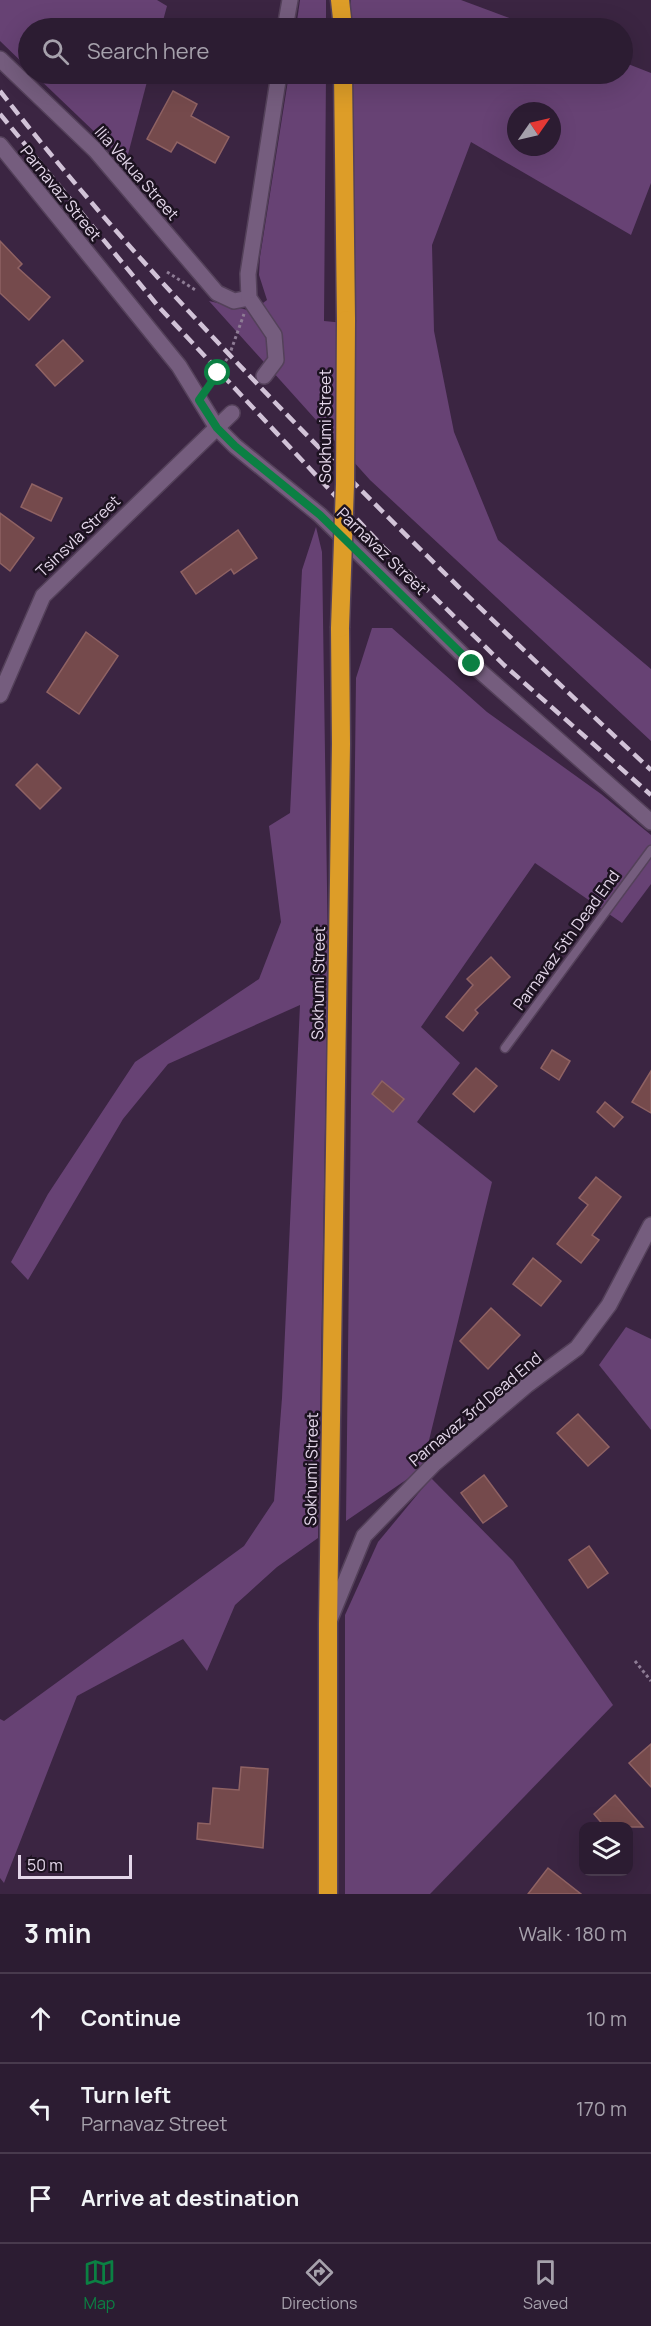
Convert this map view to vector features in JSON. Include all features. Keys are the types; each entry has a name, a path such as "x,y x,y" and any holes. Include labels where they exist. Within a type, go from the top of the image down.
{"highway":[{"path":"340,0 342,18"},
{"name":"Sokhumi Street","path":"328,1894 328,1624 341,744 340,628 345,483 343,84"}],"street":[{"path":"287,18 290,0"},
{"name":"Ilia Vekua Street","path":"0,59 18,76"},
{"name":"Ilia Vekua Street","path":"26,84 95,150 217,293 234,301 249,298"},
{"path":"264,376 276,360 274,335 249,298 248,274 277,84"},
{"name":"Parnavaz Street","path":"0,145 179,366 217,428 235,446 320,515 472,664 651,822"},
{"name":"Tsinsvla Street","path":"0,695 43,596 232,413"},
{"name":"Parnavaz 3rd Dead End","path":"328,1624 364,1536 435,1464 527,1385 577,1348 609,1305 651,1225"}],"lane":[{"name":"Parnavaz 5th Dead End","path":"505,1048 651,850"}],"path":[{"path":"199,400 229,356 249,298"},
{"path":"205,371 213,380"},
{"path":"635,1661 651,1681"}],"shaded area":[{"path":"0,0 157,0 167,6 164,18 18,18 18,58 0,41"},
{"path":"300,0 326,0 326,18 297,18"},
{"path":"351,0 461,0 509,18 351,18"},
{"path":"633,66 651,73 651,183 631,235 471,142 432,245 434,331 454,432 498,540 651,669 651,741 370,480 209,301 252,311 267,300 259,275 260,257 287,84 326,84 324,321 355,324 352,84 633,84"},
{"path":"44,84 146,84 126,162"},
{"path":"316,527 322,552 328,954 318,1538 277,1567 235,1605 207,1671 183,1639 77,1696 4,1883 0,1878 0,1719 4,1721 244,1546 274,1501 282,1398 300,1005 168,1064 123,1119 28,1280 11,1262 48,1194 135,1062 259,979 281,922 269,826 290,813 302,570"},
{"path":"372,628 392,628 487,712 601,794 651,835 651,884 622,923 535,863 421,1027 460,1063 417,1122 492,1182 422,1469 346,1521 356,678"},
{"path":"626,1327 651,1339 651,1430 599,1365"},
{"path":"431,1478 513,1561 613,1705 430,1894 345,1894 345,1615 378,1542"}],"building":[{"path":"173,91 197,104 191,116 229,137 215,163 177,142 171,152 147,139"},
{"path":"0,241 22,264 18,268 50,297 29,320 0,293"},
{"path":"63,340 83,361 55,386 36,365"},
{"path":"32,484 62,498 51,521 21,507"},
{"path":"0,513 34,538 10,571 0,563"},
{"path":"238,530 257,558 234,574 231,569 196,594 181,572"},
{"path":"86,632 118,656 79,714 47,692"},
{"path":"37,764 61,788 40,809 16,785"},
{"path":"491,957 510,977 475,1010 478,1013 463,1031 446,1017 473,985 467,979"},
{"path":"552,1050 570,1061 559,1080 541,1068"},
{"path":"476,1068 497,1086 474,1112 453,1094"},
{"path":"651,1071 651,1113 632,1102"},
{"path":"382,1081 404,1099 393,1112 372,1094"},
{"path":"605,1102 623,1117 614,1127 597,1112"},
{"path":"596,1177 621,1197 592,1235 599,1240 581,1263 557,1244 588,1205 579,1198"},
{"path":"533,1258 561,1281 541,1306 513,1284"},
{"path":"491,1308 520,1335 488,1369 460,1341"},
{"path":"578,1414 609,1447 588,1466 557,1433"},
{"path":"484,1475 507,1506 483,1523 461,1493"},
{"path":"589,1546 608,1573 588,1588 569,1560"},
{"path":"651,1744 651,1787 629,1763"},
{"path":"241,1767 268,1769 263,1848 197,1839 198,1823 210,1824 213,1788 239,1790"},
{"path":"615,1795 643,1827 633,1827 633,1822 601,1822 594,1814"},
{"path":"548,1868 581,1894 528,1894"}],"railway":[{"path":"0,91 106,220 256,383 471,599 651,770"},
{"path":"0,114 158,306 383,547 504,665 651,795"}],"route":[{"path":"218,373 199,400 217,428 235,446 320,515 472,664"}]}
